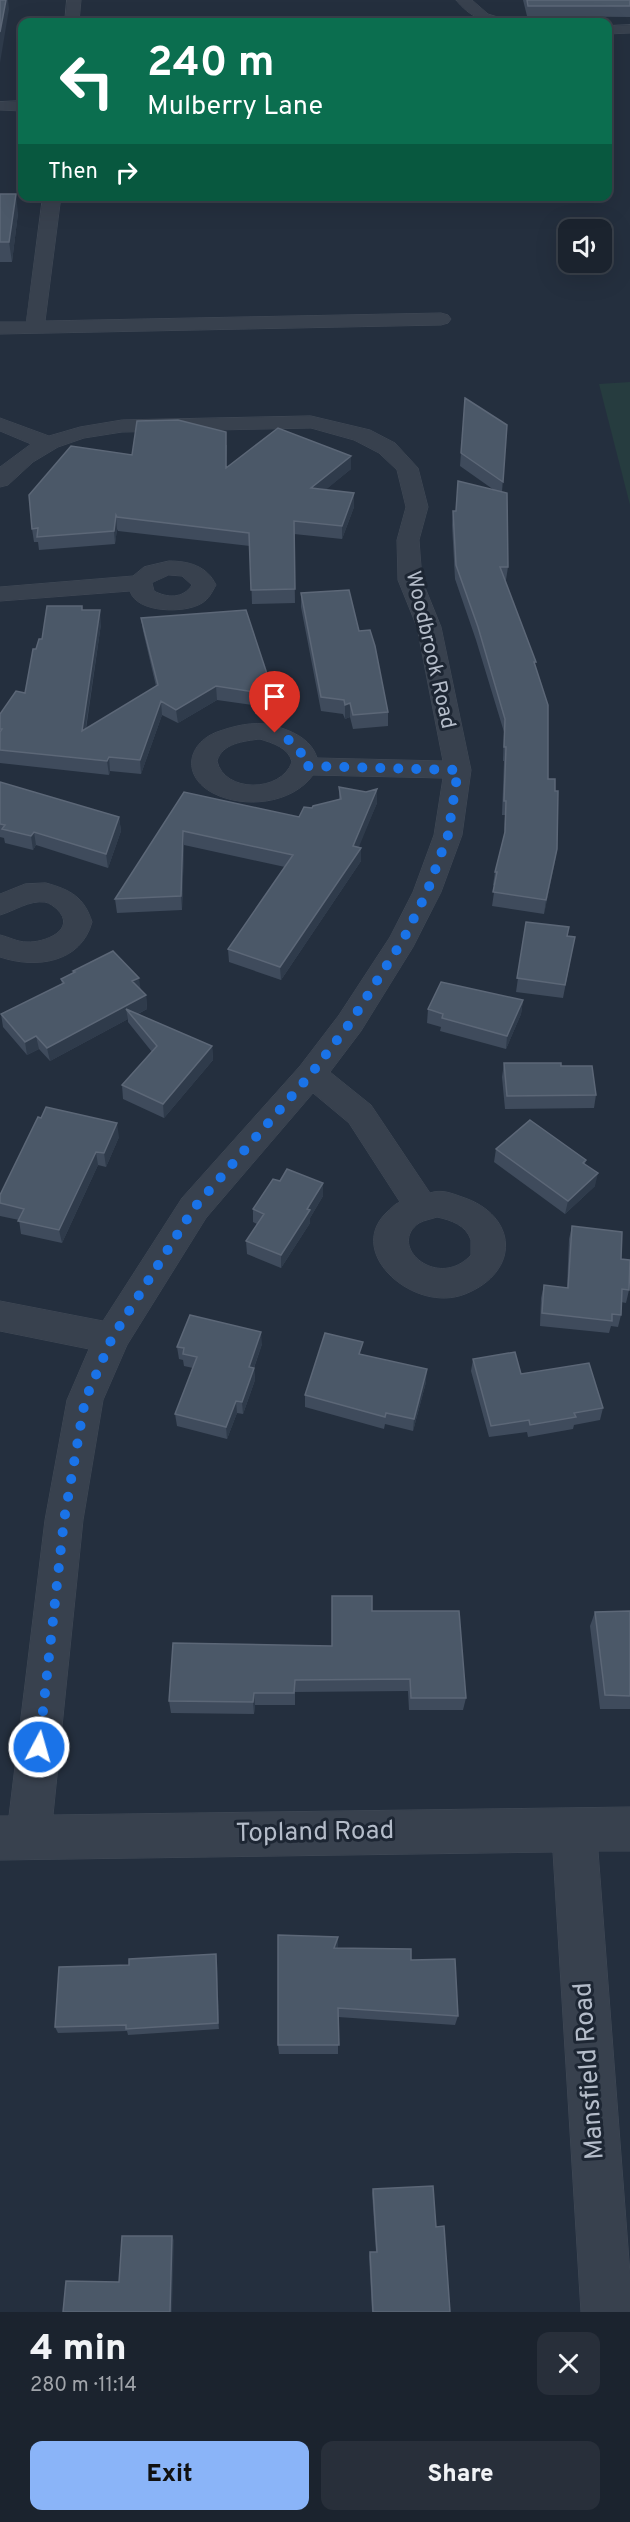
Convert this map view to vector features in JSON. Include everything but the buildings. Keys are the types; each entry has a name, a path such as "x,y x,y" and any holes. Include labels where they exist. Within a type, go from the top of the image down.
{"street":[{"path":"72,18 74,0"},
{"path":"464,0 486,18"},
{"path":"612,30 630,29"},
{"path":"3,106 18,106"},
{"path":"35,327 51,201"},
{"path":"0,328 441,319"},
{"name":"Woodbrook Road","path":"0,480 2,476 40,448 94,429 122,426 311,422 363,435 387,448 407,468 417,507 408,540 410,580 429,627 458,770 448,835 427,892 403,940 356,1014 311,1074 194,1208 112,1338 85,1400 15,1838"},
{"path":"0,424 50,444"},
{"path":"0,594 140,584"},
{"path":"304,766 458,770"},
{"path":"0,905 26,894 56,895 67,900 76,908 79,918 77,929 70,938 59,947 46,952 17,952 0,945"},
{"path":"311,1074 360,1114 421,1206"},
{"path":"0,1316 112,1338"},
{"name":"Mansfield Road","path":"574,1829 607,2312"},
{"name":"Topland Road","path":"15,1838 630,1829"}],"green space":[{"path":"630,382 630,505 599,384"}],"route":[{"path":"39,1747 64,1520 85,1400 112,1338 194,1208 311,1074 350,1023 403,940 427,892 448,835 458,770 304,766 304,756 298,746 275,733"}]}
